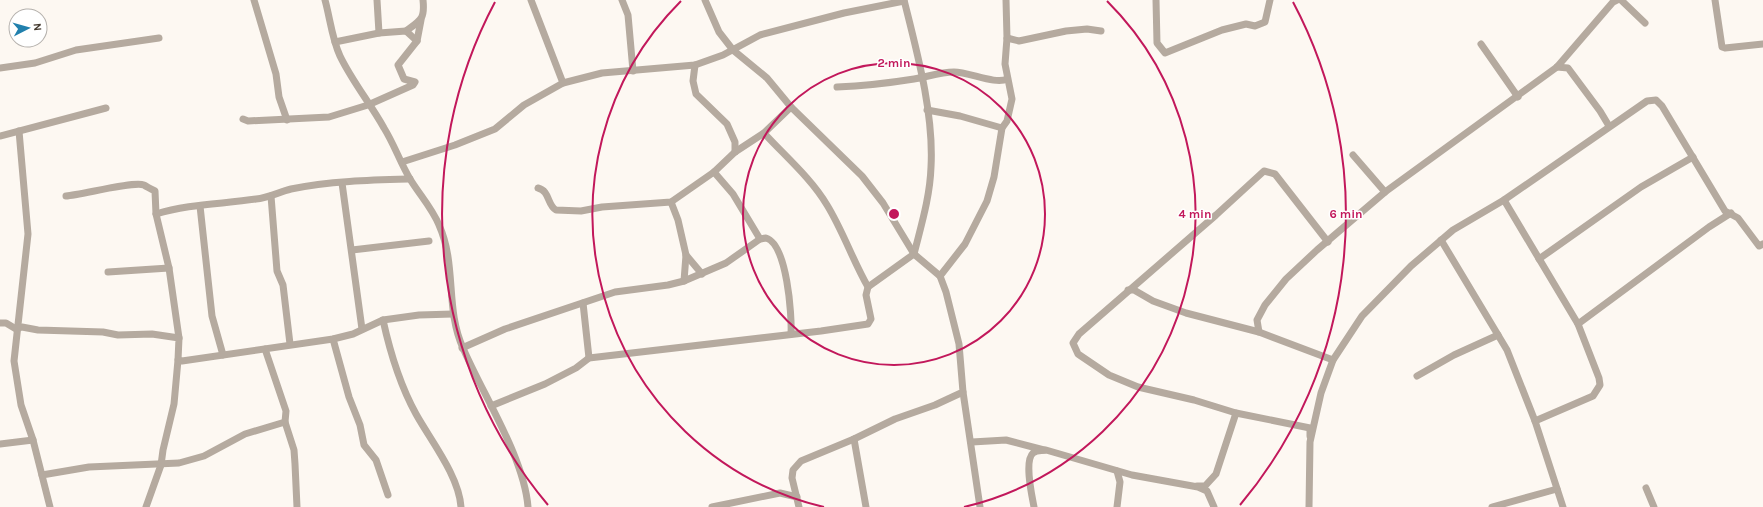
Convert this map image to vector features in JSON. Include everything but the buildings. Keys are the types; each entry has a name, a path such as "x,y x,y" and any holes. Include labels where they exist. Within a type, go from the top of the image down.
{"street":[{"path":"254,0 276,74 279,96 287,120"},
{"path":"325,0 335,42 340,55 368,105 384,126 410,179 431,208 440,226 451,268 453,314 462,348 506,437 527,496 528,507"},
{"path":"377,0 379,33"},
{"path":"243,119 248,121 329,117 368,105 413,85 415,82 404,79 398,65 417,41 424,10 423,0"},
{"path":"531,0 563,82"},
{"path":"622,0 628,15 633,71"},
{"path":"705,0 719,32 733,50 767,78 791,107 862,176 883,203 914,254 940,276 959,344 980,507"},
{"path":"402,162 454,145 495,129 524,105 563,82 602,73 695,65 733,50 760,35 844,13 904,0 922,78 927,110 931,146 930,178 914,254 868,287 866,295 871,319 868,324 821,331 589,358 576,368 544,384 491,406"},
{"path":"940,276 965,244 987,201 997,164 1002,128 1007,121 1012,98 1005,64 1006,0"},
{"path":"1156,0 1157,43 1165,53 1222,30 1246,24 1255,26 1265,22 1270,0"},
{"path":"1259,332 1257,320 1265,305 1286,279 1385,192 1518,97 1557,67 1567,58 1586,33 1617,0"},
{"path":"1621,0 1645,23"},
{"path":"1715,0 1722,46 1725,48 1763,44"},
{"path":"335,42 379,33 406,31 421,20"},
{"path":"1006,38 1019,41 1066,31 1087,29 1101,31"},
{"path":"406,31 417,41"},
{"path":"0,68 35,63 76,50 159,38"},
{"path":"1482,44 1518,97"},
{"path":"1567,58 1568,68 1600,111 1609,126"},
{"path":"695,65 692,80 696,94 727,124 735,142 735,152"},
{"path":"1557,67 1568,68"},
{"path":"837,87 887,84 953,72 972,74 1002,82 1008,79"},
{"path":"1310,442 1321,393 1333,360 1362,316 1411,266 1453,230 1504,200 1647,101 1656,100 1662,106 1725,211 1738,218 1759,246 1763,244"},
{"path":"538,188 546,192 553,209 556,210 580,211 602,207 671,202 714,172 735,152 764,133 791,107"},
{"path":"0,136 106,108"},
{"path":"927,110 960,116 1002,128"},
{"path":"19,131 28,234 16,329 14,361 21,405 33,440 50,507"},
{"path":"764,133 826,203 868,287"},
{"path":"1353,155 1385,192"},
{"path":"1539,259 1641,187 1693,157"},
{"path":"1310,428 1236,413 1194,400 1138,387 1108,375 1078,354 1074,343 1075,338 1128,290 1264,171 1275,174 1328,242"},
{"path":"714,172 733,194 760,239"},
{"path":"156,214 171,209 257,199 292,190 363,180 410,179"},
{"path":"342,183 362,329"},
{"path":"66,196 87,194 106,188 145,186 155,191 156,214 169,268 180,338 174,404 163,450 162,465 146,507"},
{"path":"271,196 277,271 282,285 290,344"},
{"path":"1504,200 1578,324 1599,378 1600,385 1597,392 1593,396 1535,421"},
{"path":"671,202 678,220 686,255 684,281"},
{"path":"200,206 212,316 223,355"},
{"path":"1578,324 1709,227 1731,214"},
{"path":"462,348 505,329 615,292 684,281 730,260 760,239 766,238 773,242 785,272 790,305 791,334"},
{"path":"1441,240 1507,350 1535,421 1563,507"},
{"path":"352,250 429,241"},
{"path":"686,255 702,274"},
{"path":"108,272 169,268"},
{"path":"1128,290 1134,290 1153,301 1186,312 1259,332 1333,360"},
{"path":"583,303 589,358"},
{"path":"178,360 333,339 353,334 383,320 419,315 453,314"},
{"path":"383,320 389,349 399,376 416,414 440,455 456,487 461,507"},
{"path":"0,323 6,323 16,329 22,327 38,330 152,334 180,338"},
{"path":"1417,376 1454,355 1498,335"},
{"path":"333,339 349,397 360,425 364,445 376,460 388,496"},
{"path":"265,349 284,400 286,411 285,422 294,450 297,507"},
{"path":"799,507 792,478 796,465 817,454 854,439 896,419 935,405 964,392"},
{"path":"972,442 1006,440 1132,475 1205,486 1216,474 1236,413"},
{"path":"1309,507 1310,428 1312,426 1312,421 1315,421"},
{"path":"42,475 89,468 179,463 204,456 244,434 285,422"},
{"path":"854,439 866,507"},
{"path":"0,444 33,440"},
{"path":"1034,507 1029,466 1030,459 1032,454 1036,451 1046,450"},
{"path":"1117,471 1120,482 1117,507"},
{"path":"1120,482 1132,475"},
{"path":"1191,485 1207,491 1214,507"},
{"path":"1646,488 1654,507"},
{"path":"1492,507 1557,489"},
{"path":"712,507 780,493 797,498"}]}
